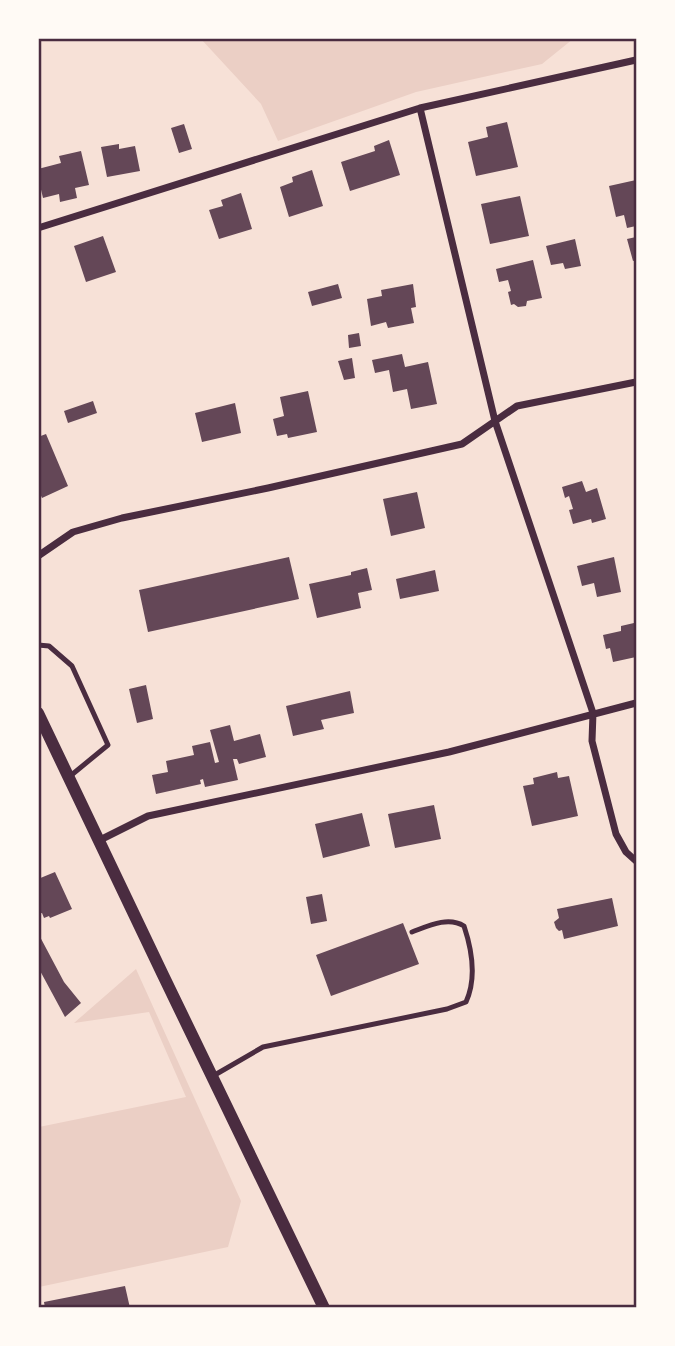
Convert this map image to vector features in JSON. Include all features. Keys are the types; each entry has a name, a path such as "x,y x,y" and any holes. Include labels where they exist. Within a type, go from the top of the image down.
{"street":[{"path":"38,228 420,108 636,60"},
{"path":"420,108 495,421 593,713 592,741 615,834 626,852 636,861"},
{"path":"38,556 73,532 122,518 462,444 517,406 636,382"},
{"path":"100,840 148,816 449,752 636,702"},
{"path":"38,713 324,1307"}],"lane":[{"path":"38,645 49,646 72,666 108,745 69,777"},
{"path":"212,1076 263,1047 447,1009 466,1002 471,990 472,972 469,940 464,926 458,922 437,923 412,932"}],"shaded area":[{"path":"201,39 573,39 542,64 416,92 278,141 261,104"},
{"path":"136,969 241,1201 228,1247 39,1287 39,1127 186,1097 149,1012 74,1023"}],"building":[{"path":"507,122 518,167 476,176 468,142 488,137 486,127"},
{"path":"184,124 192,149 179,153 171,128"},
{"path":"389,140 400,175 350,191 341,162 375,151 374,146"},
{"path":"119,144 119,149 135,146 140,171 107,177 101,147"},
{"path":"81,151 89,185 75,188 77,198 60,202 59,194 43,198 38,169 61,163 59,156"},
{"path":"312,170 323,206 289,217 280,187 293,182 292,177"},
{"path":"636,180 636,226 627,228 624,215 616,217 609,186"},
{"path":"241,193 252,229 219,239 209,210 223,206 221,200"},
{"path":"520,196 529,236 490,244 481,204"},
{"path":"103,236 116,272 86,282 74,246"},
{"path":"636,237 636,260 633,261 627,239"},
{"path":"575,239 581,266 565,269 563,263 551,265 546,246"},
{"path":"533,260 542,298 527,301 526,306 511,305 508,280 499,282 496,269"},
{"path":"338,284 342,298 312,306 308,292"},
{"path":"413,284 416,307 411,308 414,323 388,328 386,322 371,326 367,299 382,296 381,290"},
{"path":"359,333 361,346 349,348 348,335"},
{"path":"402,354 405,367 428,362 437,404 411,409 407,389 393,392 389,370 375,373 372,360"},
{"path":"352,358 355,378 344,380 338,361"},
{"path":"308,391 317,432 288,438 287,434 277,436 273,419 284,416 280,397"},
{"path":"93,401 97,413 68,423 64,411"},
{"path":"235,403 241,433 202,442 195,413"},
{"path":"46,434 68,486 42,498 38,489 38,437"},
{"path":"582,481 586,492 597,488 606,519 592,523 591,519 573,524 569,510 573,509 569,496 565,498 562,487"},
{"path":"417,492 425,528 391,536 383,499"},
{"path":"289,557 299,599 148,632 139,590"},
{"path":"614,557 621,592 597,597 594,583 582,586 577,566"},
{"path":"367,568 372,590 358,593 361,608 317,618 309,584 351,575 351,572"},
{"path":"435,570 439,591 400,599 396,579"},
{"path":"634,623 636,657 613,662 603,635 621,631 621,626"},
{"path":"146,685 153,719 137,723 129,689"},
{"path":"350,691 354,713 321,720 324,729 293,736 286,706"},
{"path":"230,725 234,741 260,734 266,757 239,764 237,759 233,759 238,780 205,787 203,779 200,780 201,784 156,794 152,775 168,772 166,761 194,755 192,746 210,742 215,763 219,762 210,730"},
{"path":"557,772 558,778 569,776 578,816 532,826 523,786 534,784 533,778"},
{"path":"434,805 441,839 395,848 388,814"},
{"path":"362,813 370,846 323,858 315,824"},
{"path":"55,872 72,909 44,918 42,913 38,914 38,879"},
{"path":"322,894 327,921 311,924 306,897"},
{"path":"612,898 618,926 564,939 562,930 556,928 554,922 559,918 557,909"},
{"path":"403,923 419,964 331,996 316,955"},
{"path":"38,933 64,982 81,1003 65,1017 38,967"},
{"path":"125,1286 130,1308 45,1308 44,1302"}]}
